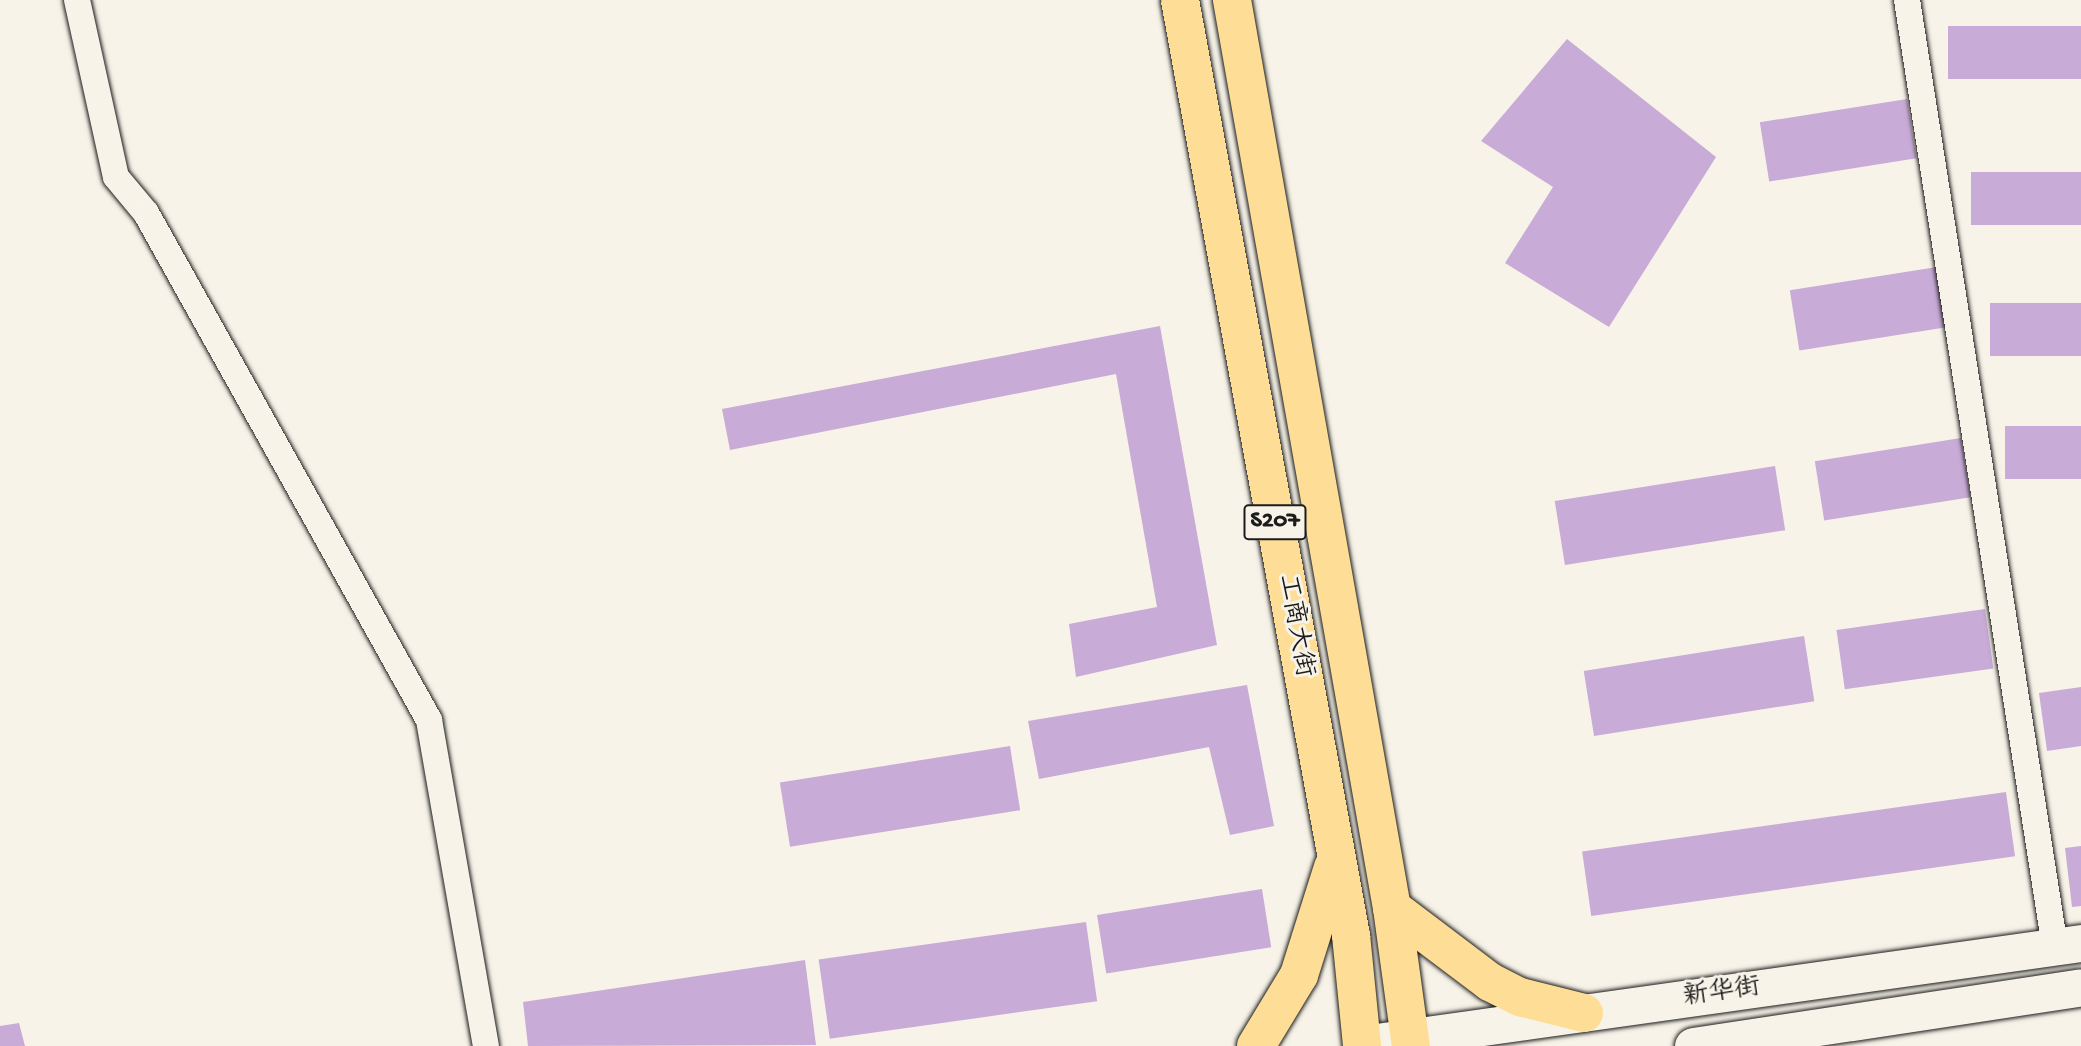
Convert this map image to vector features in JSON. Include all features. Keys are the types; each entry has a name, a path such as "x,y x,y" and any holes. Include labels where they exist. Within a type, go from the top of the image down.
{"main road":[{"name":"工商大街","path":"1180,0 1335,852 1362,1045"},
{"name":"工商大街","path":"1232,0 1392,908 1410,1041"},
{"path":"1256,1046 1279,1013 1316,935 1335,852"},
{"path":"1392,908 1490,982 1520,997 1584,1013"}],"street":[{"path":"77,0 116,177 146,213 429,720 486,1046"},
{"path":"1907,0 2068,945"},
{"name":"新华街","path":"1362,1045 1410,1041 1584,1013 2068,945"},
{"name":"新华街","path":"1693,1046 2081,987"}],"building":[{"path":"1948,26 2081,26 2081,79 1948,79"},
{"path":"1567,39 1716,157 1609,327 1505,263 1553,187 1481,141"},
{"path":"1907,99 1916,158 1769,182 1760,122"},
{"path":"1971,172 2081,172 2081,225 1971,225"},
{"path":"1937,267 1947,327 1799,351 1790,290"},
{"path":"1990,303 2081,303 2081,356 1990,356"},
{"path":"1160,326 1217,645 1076,677 1069,624 1157,607 1116,374 730,450 722,409"},
{"path":"2005,426 2081,426 2081,479 2005,479"},
{"path":"1961,438 1970,497 1824,520 1815,461"},
{"path":"1775,466 1785,530 1565,565 1555,501"},
{"path":"1985,609 1993,668 1845,689 1836,630"},
{"path":"1804,636 1814,701 1594,736 1584,671"},
{"path":"1247,685 1274,826 1230,835 1209,747 1039,779 1028,721"},
{"path":"2081,687 2081,746 2047,751 2039,693"},
{"path":"1010,746 1020,810 790,847 780,782"},
{"path":"2006,792 2015,856 1591,916 1582,852"},
{"path":"2081,846 2081,906 2072,907 2065,848"},
{"path":"1262,889 1271,947 1106,973 1097,915"},
{"path":"1086,922 1097,1001 830,1039 819,960"},
{"path":"805,960 816,1045 528,1046 523,1002"},
{"path":"19,1023 25,1046 0,1046 0,1026"}]}
